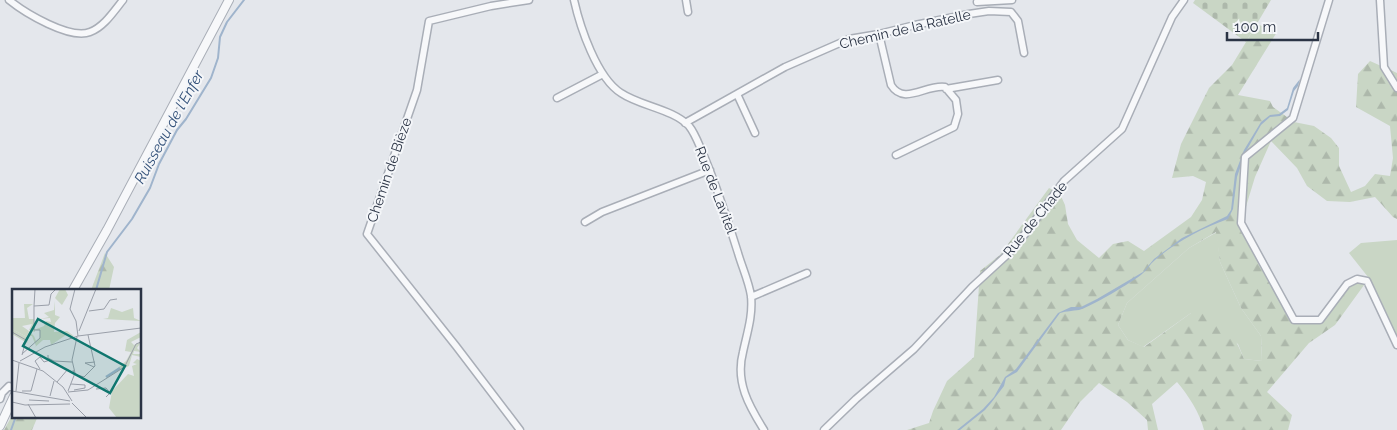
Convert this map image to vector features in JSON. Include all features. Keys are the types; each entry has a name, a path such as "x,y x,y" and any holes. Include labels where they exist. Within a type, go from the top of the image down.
{"street":[{"path":"9,0 50,24 82,34 91,32 101,25 123,0"},
{"name":"Chemin de Bièze","path":"520,430 456,346 366,234 417,90 429,21 492,6 529,0"},
{"path":"574,0 587,41 603,74 613,87 621,94 671,115 685,123"},
{"path":"686,0 688,12"},
{"path":"976,2 1012,0"},
{"name":"Rue de Chade","path":"824,430 856,399 914,349 972,287 1008,254 1064,181 1122,129 1172,17 1184,0"},
{"path":"1329,0 1293,118 1245,157 1241,223 1294,320 1320,320 1347,284 1357,279 1367,281 1397,345"},
{"path":"1380,0 1384,67 1397,88"},
{"path":"74,289 107,230 225,1"},
{"name":"Chemin de la Ratelle","path":"685,123 811,55 850,39 915,25 989,11 1010,12 1018,21 1024,53"},
{"path":"879,34 890,85 894,91 902,95 942,87 946,89 998,80"},
{"path":"556,98 603,74"},
{"path":"896,155 954,127 958,114 956,100 946,89"},
{"path":"737,94 755,133"},
{"name":"Rue de Lavitel","path":"685,123 690,128 710,170 722,202 751,297 751,321 742,355 740,373 746,399 764,430"},
{"path":"585,222 602,212 710,170"},
{"path":"751,297 808,273"},
{"path":"0,399 2,393 9,386 12,387"},
{"path":"0,426 12,400"}],"green space":[{"path":"1195,0 1271,0 1246,42 1193,3"},
{"path":"1257,24 1277,32 1238,95 1270,101 1273,107 1294,122 1314,126 1331,138 1339,148 1339,166 1351,192 1365,186 1375,174 1390,176 1393,158 1390,126 1356,107 1358,74 1370,61 1397,73 1397,219 1375,197 1350,202 1327,201 1307,186 1297,168 1271,141 1255,177 1241,223 1294,320 1320,320 1347,284 1367,281 1335,325 1309,343 1267,392 1292,415 1288,430 1204,430 1193,404 1177,382 1152,404 1158,430 1148,430 1147,420 1127,402 1099,383 1080,402 1061,430 907,430 929,423 947,381 974,357 980,271 1000,255 1049,188 1060,194 1065,205 1068,224 1077,240 1099,258 1113,244 1128,241 1144,251 1191,217 1202,200 1206,182 1193,176 1172,178 1181,144 1209,88 1232,65","holes":["1216,232 1220,262 1241,308 1261,336 1262,361 1244,359 1229,331 1205,310 1191,313 1144,347 1128,340 1118,325 1127,303 1189,248"]},
{"path":"1217,232 1220,262 1241,308 1261,336 1262,361 1244,359 1238,344 1191,313 1143,347 1128,340 1118,325 1127,303 1189,248"},
{"path":"1397,240 1397,336 1368,277 1349,253 1361,243"},
{"path":"105,253 114,267 109,289 91,289"},
{"path":"12,416 12,418 37,418 32,430 4,430"}],"water":[{"path":"1300,79 1288,110 1280,116 1270,117 1261,125 1245,153 1237,177 1233,209 1228,219 1181,241 1163,253 1137,278 1121,288 1084,308 1060,313 1017,372 1006,378 1004,386 985,410 960,430 957,430 983,409 994,397 1005,377 1016,369 1058,313 1071,307 1081,307 1097,299 1143,272 1154,259 1182,238 1227,216 1231,210 1235,174 1244,150 1261,122 1270,115 1279,114 1287,108 1293,88"}],"waterway":[{"name":"Ruisseau de l'Enfer","path":"96,289 107,252 132,219 150,188 159,164 177,130 186,119 211,78 218,58 220,37 227,22 244,0"},
{"name":"Ruisseau de l'Enfer","path":"11,430 15,418"}]}
